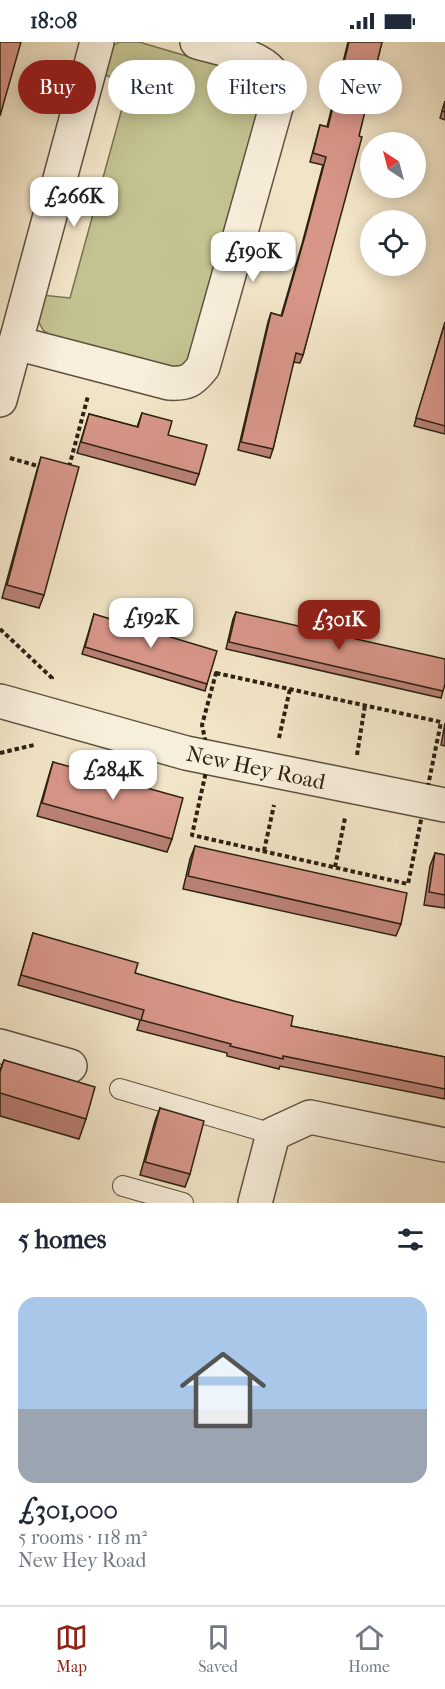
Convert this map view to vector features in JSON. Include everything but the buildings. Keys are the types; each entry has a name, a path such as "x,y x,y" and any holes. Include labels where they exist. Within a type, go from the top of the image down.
{"street":[{"path":"0,400 97,42"},
{"path":"16,343 169,383 182,384 194,379 203,367 278,100 278,85 271,72 257,61 197,42"},
{"name":"New Hey Road","path":"0,701 186,753 445,805"},
{"path":"0,1046 69,1066"},
{"path":"255,1203 273,1134 310,1117 445,1145"}],"lane":[{"path":"120,1089 273,1134"},
{"path":"123,1186 183,1203"}],"path":[{"path":"67,474 97,364"},
{"path":"10,458 44,468"},
{"path":"0,629 52,678 47,715"},
{"path":"264,851 290,689"}],"shaded area":[{"path":"119,42 139,42 207,62 207,114 259,114 192,360 181,368 165,367 52,337 43,330 36,317 42,295 70,298 120,114 195,114 195,60 108,60 108,76 102,74 107,50"}]}
